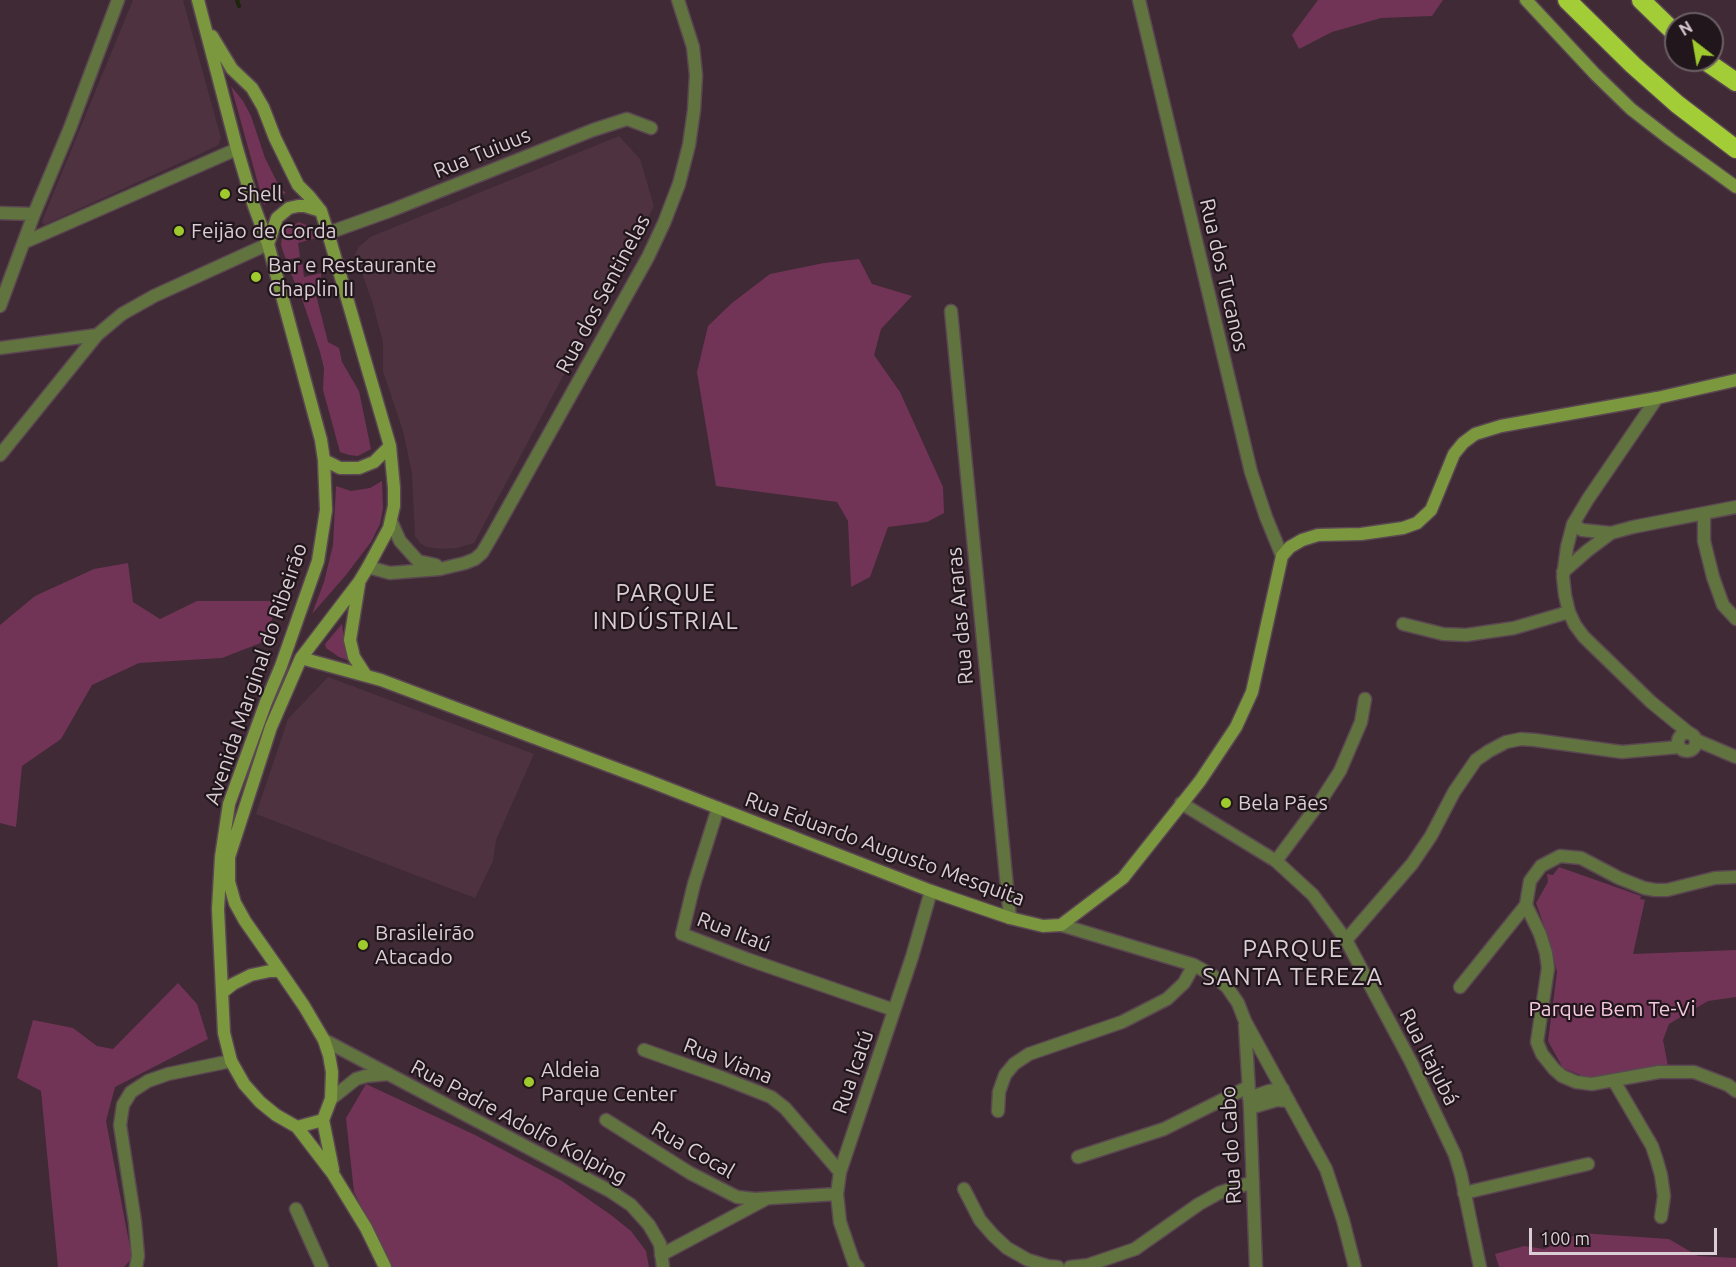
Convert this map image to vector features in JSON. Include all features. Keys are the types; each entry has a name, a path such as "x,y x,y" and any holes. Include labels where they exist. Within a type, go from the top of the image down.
{"highway":[{"path":"1567,0 1633,65 1677,104 1736,149"},
{"path":"1641,0 1664,22"},
{"path":"1721,72 1736,82"}],"main road":[{"name":"Avenida Marginal do Ribeirão","path":"198,0 237,149 268,244 321,440 324,460 326,510 318,561 229,804 221,856 218,909 222,1011 224,1033 231,1061 244,1084 260,1102 276,1115 297,1127"},
{"path":"1526,0 1631,109 1736,187"},
{"name":"Avenida Marginal do Ribeirão","path":"206,25 232,69 252,88 263,106 275,138 298,185 321,212 390,446 394,506 389,528 359,582 301,658 271,727 229,857 229,882 235,903 324,1040 332,1072 331,1099"},
{"path":"268,244 277,218 289,208 304,206 321,212"},
{"path":"1061,925 1124,878 1200,780 1236,727 1252,692 1282,556 1290,547 1318,535 1360,534 1402,528 1417,523 1431,510 1454,454 1475,434 1502,426 1657,398 1736,380"},
{"path":"324,460 340,468 359,468 374,462 390,446"},
{"path":"359,582 350,640 354,657 365,674"},
{"name":"Rua Eduardo Augusto Mesquita","path":"301,658 365,674 931,891 1010,918 1043,926 1061,925"},
{"path":"223,992 251,975 280,971"},
{"path":"331,1099 323,1119 333,1174"},
{"path":"323,1119 297,1127 333,1174 366,1228 385,1267"}],"street":[{"path":"0,306 118,0"},
{"name":"Rua dos Sentinelas","path":"368,567 390,573 440,569 465,563 482,553 648,257 664,224 679,184 689,145 695,98 696,75 693,47 678,0"},
{"name":"Rua dos Tucanos","path":"1139,0 1251,472 1282,556"},
{"name":"Rua Tuiuus","path":"328,233 604,126 627,119 651,128"},
{"path":"24,242 237,149"},
{"path":"0,213 34,214"},
{"path":"0,455 97,335 122,314 154,296 268,244"},
{"name":"Rua das Araras","path":"951,311 1010,918"},
{"path":"0,348 97,335"},
{"path":"1657,398 1573,524 1563,572 1565,595 1569,612 1584,637 1651,702 1692,736"},
{"path":"1573,524 1582,530 1611,533 1736,507"},
{"path":"1704,514 1704,541 1713,577 1723,605 1736,619"},
{"path":"391,521 400,541 418,561 450,567"},
{"path":"1563,572 1611,533"},
{"path":"1403,624 1443,634 1466,635 1514,628 1569,612"},
{"path":"1276,861 1340,771 1360,722 1365,699"},
{"path":"1346,940 1412,864 1431,836 1454,792 1476,760 1506,742 1535,740 1622,752 1680,747 1679,738 1685,733 1736,757"},
{"name":"Rua Itajubá","path":"1181,803 1276,861 1313,895 1346,940 1433,1106 1455,1155 1480,1267"},
{"name":"Rua Itaú","path":"718,808 694,884 682,934 894,1010"},
{"path":"1460,987 1526,906 1530,881 1541,866 1560,856 1581,858 1619,879 1656,890 1667,890 1715,878 1736,877"},
{"name":"Rua Icatú","path":"854,1266 840,1222 837,1194 840,1172 912,957 931,891"},
{"path":"1526,906 1540,934 1548,968 1537,1042 1542,1054 1554,1069 1562,1076 1576,1082 1592,1084 1659,1071 1695,1072 1728,1085 1736,1091"},
{"path":"1061,925 1194,965 1227,987 1238,1003 1245,1021 1326,1169 1343,1220 1354,1267"},
{"path":"998,1111 999,1092 1005,1075 1014,1064 1029,1054 1122,1022 1167,999 1184,983 1194,965"},
{"name":"Rua do Cabo","path":"1245,1021 1256,1267"},
{"name":"Rua Padre Adolfo Kolping","path":"324,1040 610,1191 631,1205 649,1225 660,1244 662,1261"},
{"name":"Rua Viana","path":"644,1050 771,1097 785,1108 840,1172"},
{"path":"136,1267 138,1256 135,1222 120,1125 123,1105 131,1092 148,1081 168,1074 231,1061"},
{"name":"Rua Padre Adolfo Kolping","path":"331,1099 356,1079 389,1074"},
{"path":"1614,1081 1647,1137 1657,1161 1664,1196 1661,1217"},
{"path":"1078,1157 1269,1091 1286,1095"},
{"name":"Rua Cocal","path":"606,1120 655,1152 737,1197 767,1199 837,1194"},
{"path":"1464,1193 1588,1164"},
{"path":"1070,1267 1088,1265 1134,1249 1199,1204 1219,1193 1253,1182"},
{"path":"964,1189 980,1220 1007,1248 1029,1260 1058,1267"},
{"path":"662,1261 767,1199"},
{"path":"296,1209 317,1265"}],"shaded area":[{"path":"133,0 183,0 221,138 217,146 44,225 42,221"},
{"path":"619,136 640,159 654,206 474,543 457,548 426,547 415,536 412,473 403,431 383,371 383,342 372,301 355,254 370,237"},
{"path":"328,677 534,754 496,840 493,861 475,898 256,814 288,719"}],"green space":[{"path":"1318,0 1443,0 1432,16 1381,18 1332,32 1299,49 1292,35"},
{"path":"231,86 251,116 265,158 280,188 286,193 270,199 264,205"},
{"path":"299,222 311,227 316,238 298,243 300,257 286,260 281,245 285,229"},
{"path":"859,259 872,284 912,296 881,329 874,355 900,392 943,487 944,513 927,522 888,527 870,577 851,587 848,521 837,502 716,486 697,372 708,326 732,303 770,274 824,263"},
{"path":"302,261 304,277 321,273 323,288 314,287 328,342 339,348 342,362 359,391 371,449 358,456 340,452 323,390 324,368 320,352 289,269"},
{"path":"382,481 383,508 380,524 371,542 312,614 324,582 333,545 336,486 351,491 370,488"},
{"path":"128,563 133,602 160,619 197,601 279,601 263,642 222,658 139,663 92,685 61,739 22,766 16,827 0,823 0,625 35,596 94,569"},
{"path":"342,624 346,654 350,661 339,657 326,648 325,644"},
{"name":"Parque Bem Te-Vi","path":"1559,867 1641,896 1640,899 1645,900 1633,954 1736,950 1736,997 1708,1001 1669,1024 1663,1040 1668,1066 1591,1079 1563,1068 1548,1041 1557,972 1551,945 1536,903 1548,882 1547,874 1553,875"},
{"path":"178,983 197,1004 208,1039 115,1087 106,1121 132,1258 124,1267 58,1267 41,1091 17,1078 33,1020 73,1028 97,1046 113,1049"},
{"path":"366,1084 475,1135 562,1181 631,1231 646,1251 649,1267 392,1267 354,1192 346,1118"},
{"path":"1580,1233 1669,1239 1698,1256 1736,1258 1736,1267 1499,1267 1495,1254 1524,1246 1544,1249"}],"waterway":[{"path":"237,0 239,6"}],"place":[{"name":"Shell","path":"225,194"},
{"name":"Feijão de Corda","path":"179,231"},
{"name":"Bar e Restaurante Chaplin II","path":"256,277"},
{"name":"Bela Pães","path":"1226,803"},
{"name":"Brasileirão Atacado","path":"363,945"},
{"name":"Aldeia Parque Center","path":"529,1082"}],"district":[{"name":"PARQUE INDÚSTRIAL","path":"666,607"},
{"name":"PARQUE SANTA TEREZA","path":"1293,963"}]}
